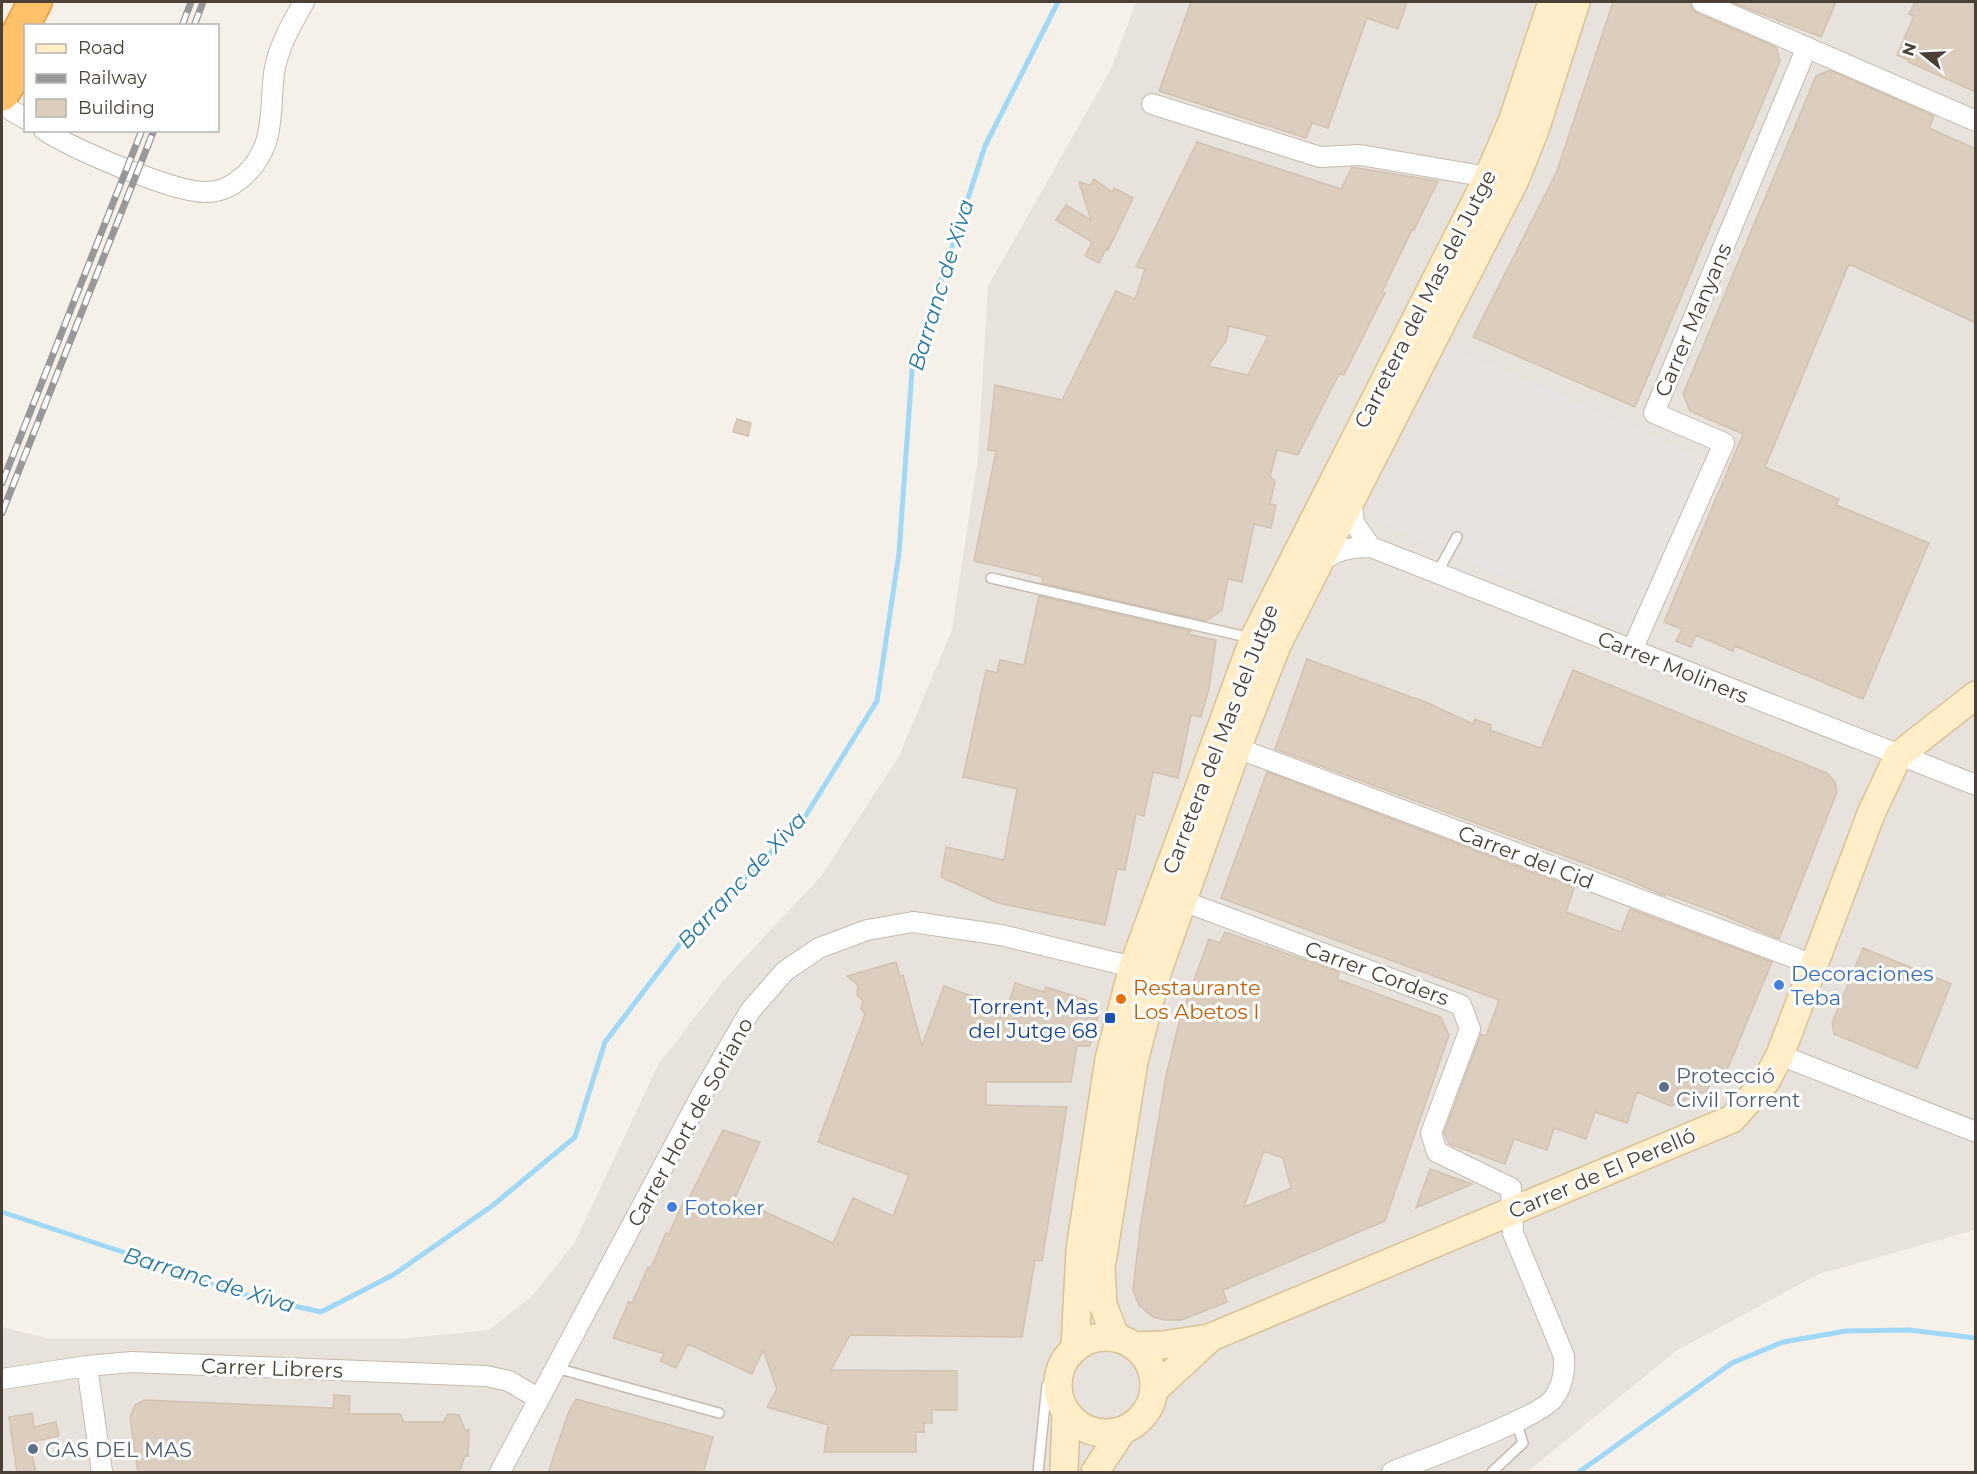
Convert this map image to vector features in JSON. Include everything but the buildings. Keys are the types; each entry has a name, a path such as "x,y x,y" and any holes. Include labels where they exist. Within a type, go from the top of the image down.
{"highway":[{"path":"2,64 35,2"},
{"path":"45,24 59,2"},
{"path":"2,94 24,58"}],"street":[{"path":"48,132 85,152 181,189 207,193 231,186 253,167 266,142 274,71 282,43 304,2"},
{"name":"Carretera del Mas del Jutge","path":"1076,1348 1080,1250 1109,1059 1133,967 1254,638 1488,177 1512,122 1552,2"},
{"name":"Carretera del Mas del Jutge","path":"1125,1342 1103,1305 1101,1268 1134,1061 1157,973 1237,748 1277,645 1515,180 1535,130 1576,2"},
{"path":"1702,2 1976,121"},
{"name":"Carrer Manyans","path":"1632,650 1724,443 1654,412 1807,47"},
{"path":"1152,104 1320,157 1360,155 1488,177"},
{"path":"2,105 24,118"},
{"path":"1351,498 1354,523 1371,547"},
{"name":"Carrer Moliners","path":"1315,569 1331,554 1356,547 1371,547 1976,785"},
{"name":"Carrer de El Perelló","path":"1209,1338 1732,1119 1766,1081 1780,1055 1871,814 1898,756 1976,695"},
{"name":"Carrer del Cid","path":"1237,748 1814,965"},
{"name":"Carrer Corders","path":"1183,901 1461,1005 1470,1029 1431,1133 1437,1152 1511,1188 1513,1210"},
{"name":"Carrer Hort de Soriano","path":"500,1473 703,1092 750,1011 785,971 819,948 867,930 913,922 1001,935 1133,967"},
{"path":"1780,1055 1976,1132"},
{"path":"1392,1473 1516,1421 1552,1401 1565,1371 1564,1356 1513,1233 1513,1210"},
{"path":"1125,1342 1146,1358 1153,1373 1154,1390 1149,1408 1138,1422 1122,1431 1107,1434 1091,1432 1077,1425 1066,1414 1059,1397 1058,1379 1064,1362 1076,1348 1095,1339 1125,1342 1162,1346 1209,1338"},
{"path":"1154,1390 1209,1338"},
{"name":"Carrer Librers","path":"2,1379 87,1365 132,1362 486,1376 509,1381 539,1399"},
{"path":"87,1365 102,1473"},
{"path":"1064,1473 1066,1414"},
{"path":"1095,1473 1122,1431"}],"lane":[{"path":"1437,573 1457,537"},
{"path":"991,578 1254,638"},
{"path":"556,1368 719,1413"},
{"path":"1038,1473 1047,1385 1058,1379"},
{"path":"1492,1473 1523,1443 1516,1421"}],"shaded area":[{"path":"1136,2 1975,2 1975,1230 1819,1274 1676,1351 1527,1472 2,1472 2,1327 50,1339 400,1339 489,1330 532,1296 575,1242 658,1065 723,981 822,875 899,756 952,630 978,457 988,286 1111,69"},
{"path":"1453,348 1707,460 1632,631 1381,522 1374,502"}],"waterway":[{"name":"Barranc de Xiva","path":"2,1212 153,1262 237,1293 321,1312 393,1275 492,1206 575,1137 605,1042 689,932 801,823 877,701 899,553 912,370 985,146 1058,2"},
{"path":"1579,1472 1732,1363 1783,1342 1846,1331 1909,1330 1976,1338"}],"railway":[{"path":"183,24 191,2"},
{"path":"195,24 203,2"},
{"path":"2,483 141,132"},
{"path":"2,513 153,132"}],"place":[{"name":"Decoraciones Teba","path":"1779,985"},
{"name":"Restaurante Los Abetos I","path":"1121,999"},
{"name":"Torrent, Mas del Jutge 68","path":"1110,1018"},
{"name":"Protecció Civil Torrent","path":"1664,1087"},
{"name":"Fotoker","path":"672,1207"},
{"name":"GAS DEL MAS","path":"33,1449"}]}
